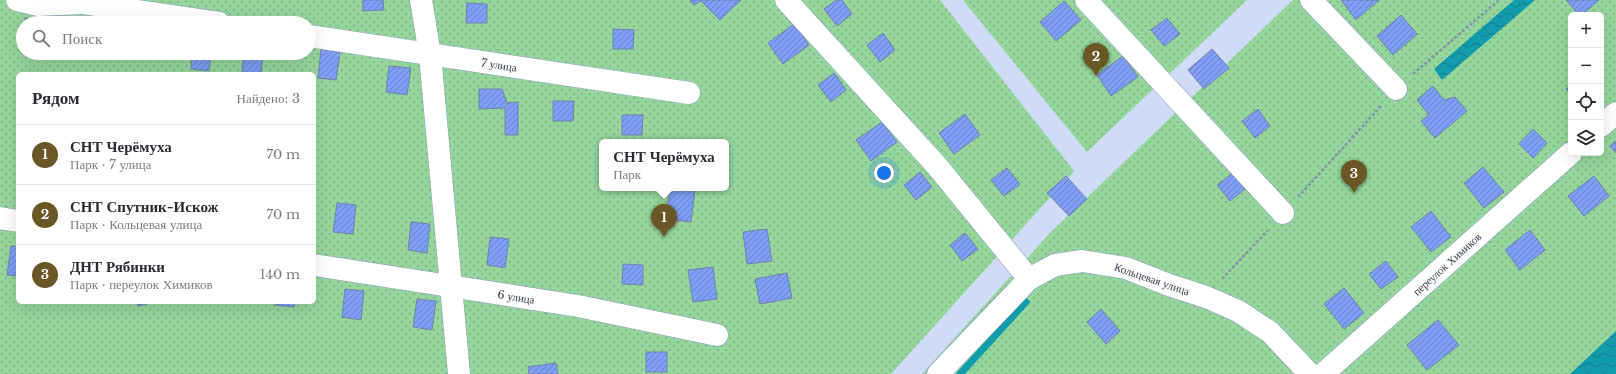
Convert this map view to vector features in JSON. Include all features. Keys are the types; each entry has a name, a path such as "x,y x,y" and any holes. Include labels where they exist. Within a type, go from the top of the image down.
{"street":[{"path":"16,0 38,5 84,1 176,16"},
{"path":"421,0 430,55 459,374"},
{"path":"786,0 936,166 1029,279"},
{"path":"1086,0 1283,213"},
{"path":"1311,0 1396,89"},
{"name":"7 улица","path":"316,37 689,93"},
{"path":"1604,123 1616,113"},
{"name":"переулок Химиков","path":"1323,374 1568,156"},
{"path":"0,218 16,221"},
{"name":"Кольцевая улица","path":"938,374 1029,279 1055,265 1082,261 1126,268 1169,286 1206,297 1238,311 1270,332 1310,374"},
{"name":"6 улица","path":"316,265 578,306 717,335"}],"path":[{"path":"1206,297 1396,89 1499,0"}],"shaded area":[{"path":"0,0 940,0 1074,171 891,374 0,374"},
{"path":"963,0 1247,0 1087,152"},
{"path":"1293,0 1616,0 1616,374 922,374 1050,233"}],"water":[{"path":"1514,0 1535,0 1442,80 1434,69"},
{"path":"1616,331 1616,374 1570,374"}],"building":[{"path":"363,0 383,0 384,10 363,11"},
{"path":"690,0 741,0 720,20 701,1 694,5"},
{"path":"836,0 842,0 852,14 837,26 824,9"},
{"path":"1341,0 1379,0 1356,20"},
{"path":"1566,0 1599,0 1585,12 1576,12"},
{"path":"1064,1 1081,20 1056,41 1040,22"},
{"path":"467,3 487,4 487,23 466,23"},
{"path":"1401,15 1417,34 1393,55 1377,36"},
{"path":"1167,18 1180,34 1164,46 1151,30"},
{"path":"794,24 809,45 783,64 768,43"},
{"path":"613,29 634,30 633,49 613,49"},
{"path":"883,33 895,50 880,62 867,45"},
{"path":"321,49 340,52 336,80 318,78"},
{"path":"1212,49 1229,68 1204,89 1188,70"},
{"path":"1123,56 1138,77 1111,96 1097,75"},
{"path":"192,60 210,60 209,71 191,69"},
{"path":"243,60 262,60 261,72 242,72"},
{"path":"389,66 411,68 407,95 386,92"},
{"path":"834,73 846,90 831,102 818,85"},
{"path":"1433,86 1444,100 1455,97 1467,111 1435,138 1421,121 1429,115 1417,100"},
{"path":"479,89 502,89 507,103 518,102 518,135 505,135 505,108 479,109"},
{"path":"553,101 574,101 573,121 553,121"},
{"path":"1258,109 1270,126 1255,138 1242,121"},
{"path":"965,114 980,135 954,154 939,133"},
{"path":"622,115 643,115 642,135 622,135"},
{"path":"882,122 897,142 871,161 856,140"},
{"path":"1533,129 1547,143 1533,158 1519,144"},
{"path":"1616,141 1616,153 1610,146"},
{"path":"1483,167 1504,192 1484,208 1464,183"},
{"path":"1007,168 1020,184 1004,196 991,180"},
{"path":"920,172 932,187 916,200 904,185"},
{"path":"1233,173 1245,189 1230,201 1217,185"},
{"path":"1066,176 1087,199 1069,216 1047,193"},
{"path":"1594,176 1609,196 1584,216 1568,196"},
{"path":"670,191 695,191 691,222 666,219"},
{"path":"337,203 356,205 353,234 333,232"},
{"path":"1431,211 1451,237 1431,252 1411,227"},
{"path":"411,222 430,224 427,253 408,250"},
{"path":"767,229 772,261 747,264 743,232"},
{"path":"1530,230 1545,250 1520,270 1505,250"},
{"path":"965,233 978,249 962,261 950,245"},
{"path":"490,237 509,239 505,268 487,265"},
{"path":"11,246 16,247 16,276 7,275"},
{"path":"1386,261 1398,277 1381,289 1369,274"},
{"path":"623,264 643,265 643,285 622,284"},
{"path":"713,267 717,299 693,302 688,270"},
{"path":"787,273 792,298 760,304 755,279"},
{"path":"1344,288 1364,313 1344,329 1324,304"},
{"path":"345,289 364,291 361,320 342,317"},
{"path":"417,299 436,301 432,330 413,327"},
{"path":"275,304 295,304 294,307"},
{"path":"1101,309 1120,331 1106,344 1087,322"},
{"path":"1438,320 1459,345 1427,370 1407,345"},
{"path":"646,352 667,352 667,372 646,372"},
{"path":"556,363 558,374 529,374 528,367"}],"waterway":[{"path":"960,374 1026,302"}],"place":[{"name":"СНТ Спутник-Искож","path":"1096,76"},
{"name":"ДНТ Рябинки","path":"1354,193"},
{"name":"СНТ Черёмуха","path":"664,237"}]}
